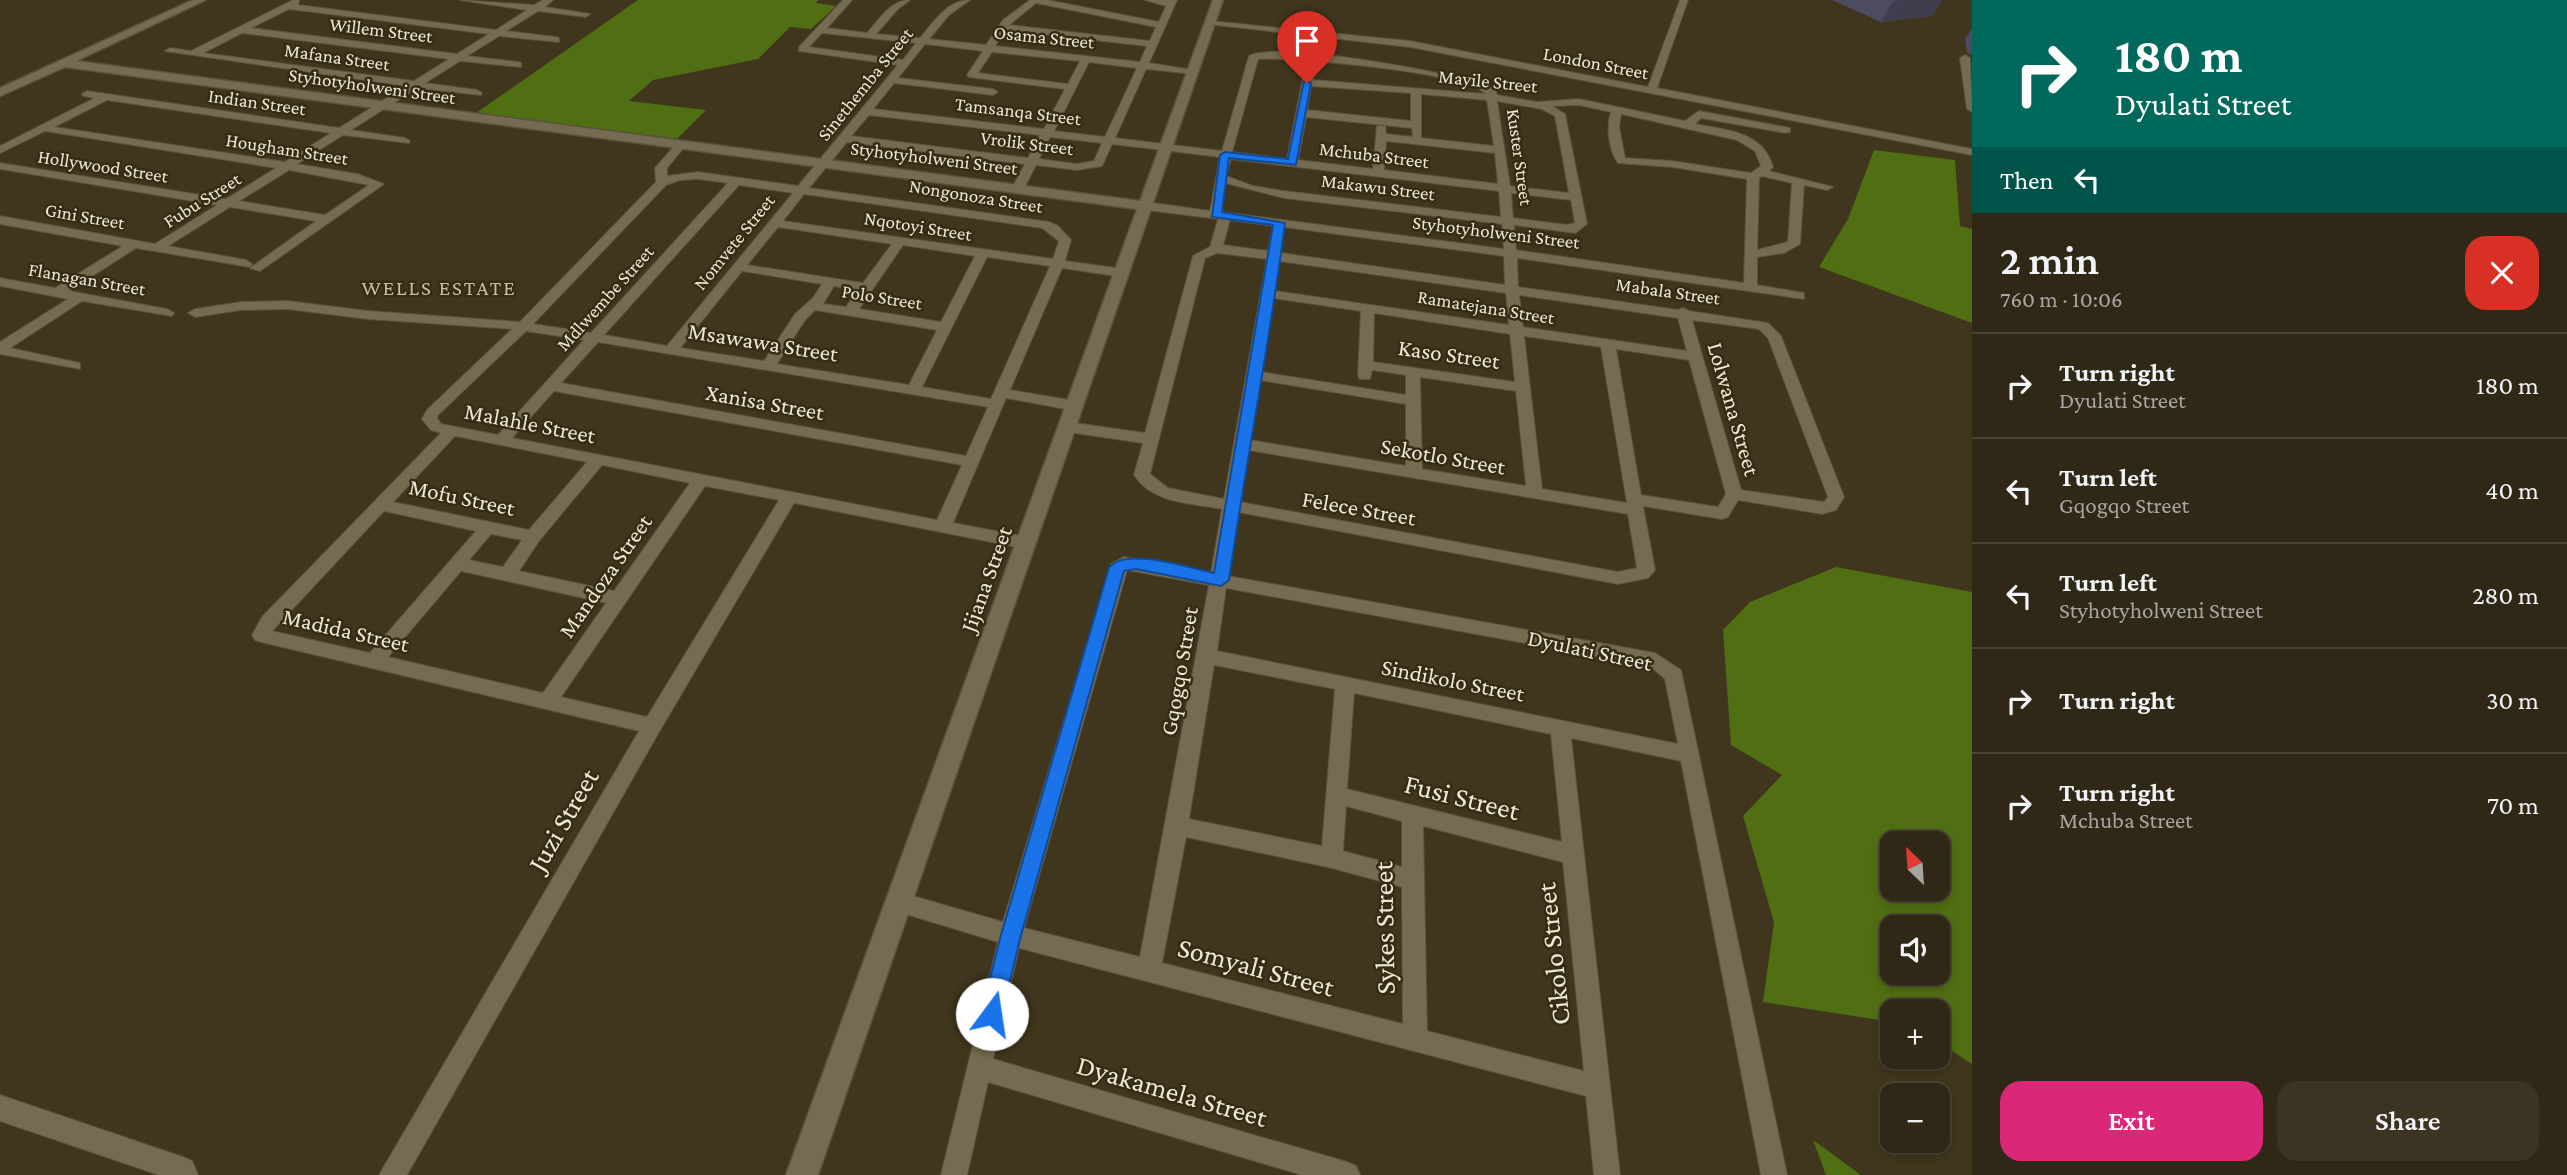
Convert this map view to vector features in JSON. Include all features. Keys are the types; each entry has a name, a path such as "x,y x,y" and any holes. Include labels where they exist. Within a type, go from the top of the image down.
{"street":[{"path":"0,92 201,0"},
{"name":"Mafana Street","path":"193,54 300,0"},
{"path":"464,0 586,14"},
{"name":"Fubu Street","path":"157,248 549,0"},
{"path":"848,0 803,45 804,50 905,63"},
{"path":"870,35 895,7 906,0"},
{"name":"Sinethemba Street","path":"802,190 946,13 966,0"},
{"path":"963,89 1002,27 1035,0 1161,25"},
{"path":"1143,65 1172,2 1149,0"},
{"name":"Jijana Street","path":"803,1175 1218,0"},
{"path":"1651,91 1684,0"},
{"path":"288,6 556,40"},
{"path":"1074,16 1084,10"},
{"path":"1051,33 1065,22"},
{"name":"London Street","path":"1211,24 1410,44 1972,152"},
{"path":"1002,27 1153,44"},
{"name":"Willem Street","path":"241,30 518,65"},
{"name":"Osama Street","path":"819,30 1195,71"},
{"path":"1292,163 1313,43"},
{"name":"Mafana Street","path":"170,51 477,93"},
{"path":"1275,254 1214,249 1221,236 1220,177 1252,57 1264,54 1311,59"},
{"path":"1965,58 1972,109"},
{"path":"1018,188 1086,59"},
{"name":"Kuster Street","path":"1311,59 1454,77 1487,87 1492,99 1507,188 1512,288 1535,495"},
{"name":"Styhotyholweni Street","path":"64,63 379,107 1511,254 1799,296"},
{"name":"Vrolik Street","path":"843,138 1093,166 1102,160 1143,65"},
{"path":"972,75 1072,87"},
{"path":"987,102 1002,79"},
{"path":"890,80 993,92"},
{"name":"Mayile Street","path":"1307,83 1416,91 1552,107 1560,114 1581,224 1578,228 1509,221"},
{"path":"1416,91 1417,141"},
{"name":"Indian Street","path":"88,94 405,142"},
{"path":"0,150 105,97"},
{"path":"1539,104 1579,102 1756,142 1763,150 1768,166 1756,175 1749,255 1750,287"},
{"path":"1617,110 1613,118 1614,131 1618,145 1617,154 1622,161 1672,164 1827,187"},
{"name":"Tamsanqa Street","path":"865,111 978,118 1048,132 1167,146"},
{"path":"1302,113 1416,125"},
{"path":"1685,127 1699,114 1786,130"},
{"path":"1378,173 1381,122"},
{"name":"Hougham Street","path":"44,128 287,166 378,184 251,266"},
{"path":"1380,138 1501,150"},
{"path":"681,145 661,168 662,183 689,175 736,181"},
{"name":"Mchuba Street","path":"1167,146 1576,197"},
{"name":"Hollywood Street","path":"0,166 325,219"},
{"name":"Makawu Street","path":"1220,177 1246,187 1283,193 1509,221"},
{"name":"Nongonoza Street","path":"736,181 1045,225 1054,229 1065,240 1057,265 943,526"},
{"name":"Mdlwembe Street","path":"501,441 736,181"},
{"name":"Malahle Street","path":"662,183 523,326 432,413 430,424 501,441 1027,543"},
{"path":"1749,255 1780,250 1794,244 1798,183"},
{"name":"Nomvete Street","path":"671,350 802,190"},
{"name":"Gini Street","path":"0,220 251,266"},
{"name":"Nqotoyi Street","path":"774,223 982,255 1123,273"},
{"name":"Gqogqo Street","path":"1149,970 1179,826 1231,508 1270,294 1279,223"},
{"path":"852,312 866,287 899,243"},
{"path":"57,293 134,244"},
{"name":"Felece Street","path":"1214,249 1199,256 1142,475 1149,484 1164,494 1618,578 1642,574 1646,570 1637,505 1608,345"},
{"name":"Mabala Street","path":"1275,254 1754,323 1772,333 1836,494 1834,502 1822,508 1734,494"},
{"path":"913,391 982,255"},
{"name":"Polo Street","path":"738,267 866,287"},
{"name":"Flanagan Street","path":"0,282 167,313"},
{"path":"768,366 800,317 813,306 830,282"},
{"name":"Ramatejana Street","path":"1270,294 1696,357"},
{"path":"0,349 80,297"},
{"name":"Msawawa Street","path":"195,313 241,306 287,305 368,315 523,326 913,391 1076,406"},
{"name":"Polo Street","path":"813,306 946,327"},
{"path":"1363,390 1368,308"},
{"name":"Lolwana Street","path":"1637,505 1722,513 1734,494 1683,313"},
{"path":"0,349 75,366"},
{"name":"Kaso Street","path":"1366,365 1524,388"},
{"path":"1413,372 1414,474"},
{"path":"1256,375 1363,390 1412,400"},
{"name":"Xanisa Street","path":"551,386 971,462"},
{"path":"1068,427 1151,439"},
{"name":"Madida Street","path":"452,431 268,622 261,635 652,726"},
{"name":"Sekotlo Street","path":"1242,444 1535,495 1637,505"},
{"path":"508,574 533,537 599,459"},
{"name":"Mandoza Street","path":"548,701 701,479"},
{"name":"Juzi Street","path":"392,1175 652,726 790,496"},
{"name":"Mofu Street","path":"381,505 533,537"},
{"path":"374,661 488,527"},
{"name":"Dyulati Street","path":"1011,935 1114,577 1117,568 1124,563 1655,660 1674,675 1774,1175"},
{"path":"459,564 619,598"},
{"name":"Sindikolo Street","path":"1208,656 1688,754"},
{"path":"1332,858 1345,683"},
{"name":"Cikolo Street","path":"1560,726 1607,1175"},
{"name":"Fusi Street","path":"1337,795 1573,855"},
{"name":"Sykes Street","path":"1412,816 1415,1039"},
{"path":"1179,826 1332,858 1412,880"},
{"name":"Somyali Street","path":"899,902 1011,935 1598,1087"},
{"path":"954,1175 1011,935"},
{"name":"Dyakamela Street","path":"979,1067 1347,1175"},
{"path":"0,1108 183,1170 185,1175"}],"green space":[{"path":"638,0 818,0 816,3 836,6 811,29 790,27 758,59 653,80 629,101 706,110 677,139 476,113"},
{"path":"1874,150 1955,160 1960,226 1972,229 1972,323 1819,267 1848,219"},
{"path":"1836,567 1972,592 1972,1064 1950,1050 1950,999 1880,999 1880,1020 1763,1002 1774,922 1743,816 1782,775 1731,745 1723,630 1750,602"},
{"path":"1813,1140 1861,1175 1826,1175"}],"district":[{"name":"WELLS ESTATE","path":"439,288"}],"route":[{"path":"992,1014 1011,935 1117,568 1124,563 1136,563 1221,580 1238,465 1270,294 1279,223 1216,215 1220,177 1225,155 1292,163 1307,83"}]}
